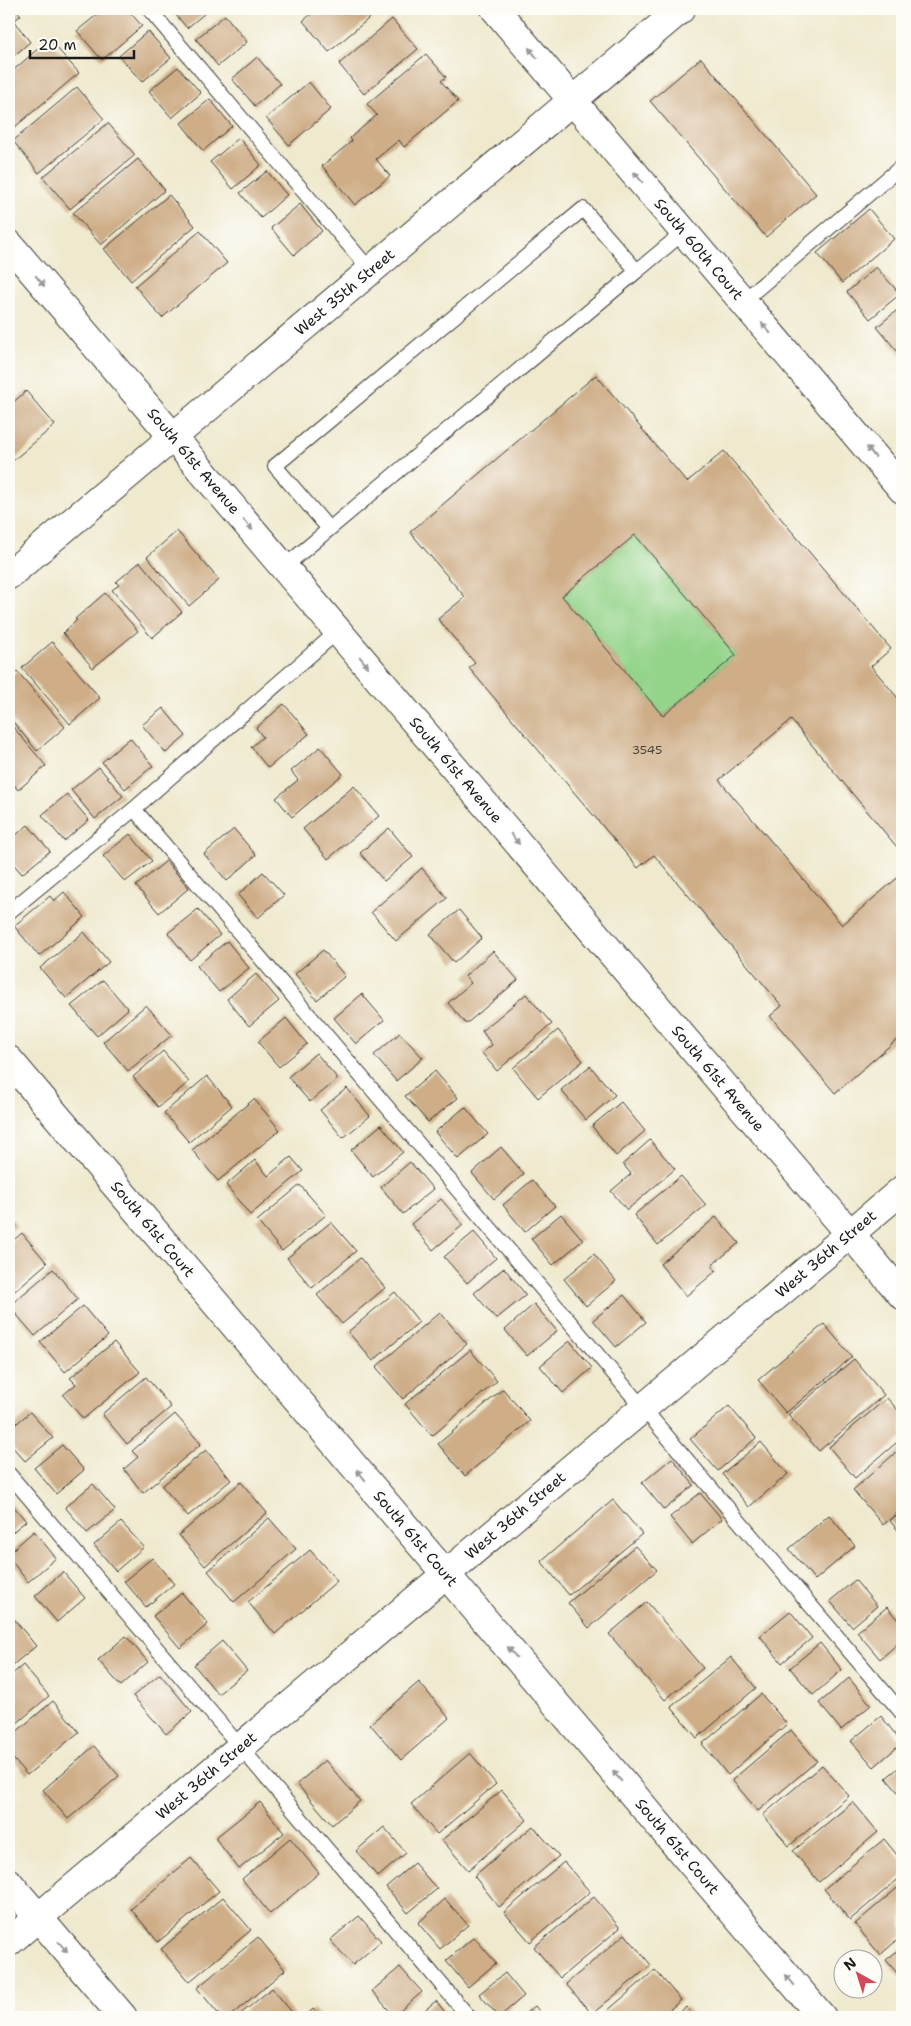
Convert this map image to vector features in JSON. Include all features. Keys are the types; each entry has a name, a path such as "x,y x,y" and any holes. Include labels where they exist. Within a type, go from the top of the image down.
{"street":[{"name":"South 60th Court","path":"495,9 902,489"},
{"name":"West 35th Street","path":"9,575 681,9"},
{"name":"South 61st Avenue","path":"9,244 902,1295"},
{"name":"South 61st Court","path":"9,1060 822,2017"},
{"name":"West 36th Street","path":"9,1942 902,1190"},
{"path":"9,1883 122,2017"}],"lane":[{"path":"149,9 370,270"},
{"path":"743,301 902,166"},
{"path":"329,529 275,466 583,209 637,271"},
{"path":"284,567 684,232"},
{"path":"9,912 134,809 338,631"},
{"path":"134,809 902,1713"},
{"path":"9,1474 469,2017"}],"green space":[{"path":"635,535 736,655 663,716 562,596"}],"building":[{"path":"9,9 15,9 21,15 14,21 30,42 9,60"},
{"path":"104,9 127,9 142,26 102,60 77,31"},
{"path":"171,9 210,9 187,28"},
{"path":"317,9 380,9 329,52 303,21"},
{"path":"225,15 247,42 218,66 196,39"},
{"path":"392,19 418,49 364,94 339,64"},
{"path":"148,31 171,58 142,82 119,56"},
{"path":"49,39 79,73 9,132 9,74"},
{"path":"426,54 446,77 441,81 458,101 404,147 399,140 376,159 390,176 355,205 322,166 352,141 350,138 377,115 367,104"},
{"path":"257,57 280,84 255,106 232,79"},
{"path":"701,58 816,194 766,237 650,101"},
{"path":"178,67 201,93 172,118 149,91"},
{"path":"309,82 331,109 289,145 266,118"},
{"path":"77,87 104,119 39,173 13,141"},
{"path":"210,99 232,126 203,151 181,123"},
{"path":"108,123 135,155 70,209 43,177"},
{"path":"239,138 261,165 233,189 210,162"},
{"path":"138,159 165,190 101,245 73,213"},
{"path":"267,171 287,195 261,218 240,193"},
{"path":"169,195 195,226 131,281 104,249"},
{"path":"300,204 322,231 294,255 271,228"},
{"path":"869,209 894,239 842,283 817,253"},
{"path":"200,231 227,263 162,318 135,286"},
{"path":"876,267 900,294 870,319 847,292"},
{"path":"902,306 902,357 877,327"},
{"path":"596,375 687,482 724,451 891,649 871,666 902,703 902,853 791,720 719,780 842,925 902,874 902,1035 835,1093 770,1016 782,1006 654,855 638,868 469,668 475,663 438,619 465,597 410,532","holes":["635,535 736,655 663,716 562,596"]},
{"path":"26,391 55,425 9,464 9,406"},
{"path":"177,531 219,580 189,606 147,557"},
{"path":"140,562 182,612 152,638 112,590 119,585 116,582"},
{"path":"105,593 138,631 93,668 63,633 77,620 75,619"},
{"path":"52,642 100,698 70,724 22,668"},
{"path":"17,671 65,727 37,751 9,717 9,678"},
{"path":"284,704 309,734 268,768 251,747 263,737 256,728"},
{"path":"163,708 186,736 166,753 142,725"},
{"path":"9,722 46,766 18,790 9,778"},
{"path":"130,738 153,766 125,789 102,762"},
{"path":"320,747 343,774 292,817 276,798 298,780 291,771"},
{"path":"99,767 123,796 95,819 71,790"},
{"path":"354,786 379,816 328,859 303,829"},
{"path":"67,794 89,820 64,841 42,815"},
{"path":"28,825 50,851 22,874 9,859 9,841"},
{"path":"389,828 413,857 384,881 360,853"},
{"path":"234,829 256,855 227,881 204,854"},
{"path":"130,834 152,861 125,882 103,856"},
{"path":"166,861 189,888 159,913 136,886"},
{"path":"422,868 447,898 396,941 371,912"},
{"path":"263,872 284,895 258,918 238,895"},
{"path":"64,892 85,917 39,956 14,926 50,896 54,901"},
{"path":"198,909 220,935 190,960 168,933"},
{"path":"459,910 482,938 454,963 430,934"},
{"path":"84,932 109,962 66,998 40,968"},
{"path":"227,941 249,968 219,992 197,966"},
{"path":"323,950 345,976 317,1000 295,974"},
{"path":"493,951 518,980 466,1024 448,1003 471,983 465,976"},
{"path":"256,974 279,1001 249,1026 227,999"},
{"path":"103,980 128,1009 97,1036 71,1006"},
{"path":"362,994 384,1020 356,1044 334,1018"},
{"path":"526,994 552,1024 497,1071 482,1053 492,1045 482,1031"},
{"path":"146,1005 172,1035 128,1071 103,1042"},
{"path":"286,1018 307,1044 279,1067 258,1042"},
{"path":"558,1030 583,1061 538,1098 513,1068"},
{"path":"400,1033 423,1058 396,1081 374,1055"},
{"path":"163,1051 189,1082 158,1107 133,1077"},
{"path":"316,1053 338,1079 310,1102 288,1077"},
{"path":"590,1066 615,1095 586,1120 561,1090"},
{"path":"435,1071 458,1098 428,1122 405,1096"},
{"path":"207,1076 232,1106 189,1142 164,1113"},
{"path":"347,1088 370,1116 343,1138 320,1110"},
{"path":"254,1099 280,1130 218,1181 192,1150"},
{"path":"621,1102 645,1131 616,1156 592,1126"},
{"path":"465,1107 488,1134 458,1159 435,1132"},
{"path":"381,1125 403,1152 373,1177 351,1150"},
{"path":"650,1140 675,1169 627,1210 611,1191 631,1174 623,1164"},
{"path":"501,1147 524,1174 494,1199 472,1173"},
{"path":"291,1157 303,1171 250,1215 226,1185 255,1160 268,1176"},
{"path":"410,1162 433,1189 403,1214 381,1187"},
{"path":"681,1176 706,1205 658,1245 634,1215"},
{"path":"532,1180 555,1206 525,1232 503,1205"},
{"path":"300,1185 326,1215 282,1251 257,1221"},
{"path":"441,1199 463,1225 433,1250 411,1224"},
{"path":"561,1214 583,1240 553,1265 531,1239"},
{"path":"9,1216 17,1226 9,1233"},
{"path":"716,1217 739,1243 712,1265 716,1271 686,1296 660,1264"},
{"path":"331,1222 356,1251 312,1288 287,1258"},
{"path":"474,1232 496,1258 467,1283 444,1257"},
{"path":"22,1233 47,1263 9,1296 9,1244"},
{"path":"594,1254 616,1281 586,1306 564,1279"},
{"path":"360,1258 385,1288 342,1324 317,1295"},
{"path":"504,1268 526,1295 496,1319 474,1293"},
{"path":"53,1269 78,1299 35,1336 9,1306"},
{"path":"395,1292 419,1322 373,1361 348,1332"},
{"path":"624,1295 646,1322 616,1347 593,1320"},
{"path":"534,1304 557,1331 527,1356 505,1330"},
{"path":"83,1306 108,1336 65,1372 40,1342"},
{"path":"440,1312 467,1344 403,1399 376,1367"},
{"path":"824,1324 852,1357 786,1413 758,1380"},
{"path":"570,1341 592,1368 563,1393 540,1366"},
{"path":"114,1342 140,1372 83,1419 63,1395 76,1384 70,1378"},
{"path":"470,1350 497,1381 432,1436 405,1404"},
{"path":"854,1359 884,1395 819,1451 788,1415"},
{"path":"146,1377 171,1407 127,1444 102,1414"},
{"path":"503,1389 530,1421 465,1476 438,1444"},
{"path":"887,1398 902,1415 902,1438 855,1478 829,1447"},
{"path":"729,1406 756,1438 718,1471 690,1439"},
{"path":"30,1412 53,1438 25,1461 9,1443 9,1430"},
{"path":"175,1414 201,1444 143,1493 124,1469 138,1457 132,1451"},
{"path":"761,1442 788,1474 749,1507 722,1474"},
{"path":"62,1445 84,1470 56,1494 34,1468"},
{"path":"902,1447 902,1508 883,1525 853,1490"},
{"path":"206,1450 231,1480 188,1516 162,1486"},
{"path":"672,1458 694,1485 664,1510 642,1483"},
{"path":"241,1482 267,1513 205,1566 179,1535"},
{"path":"93,1484 115,1510 87,1533 65,1507"},
{"path":"700,1493 722,1519 692,1544 670,1517"},
{"path":"613,1500 642,1534 569,1595 541,1561"},
{"path":"9,1501 26,1521 9,1535"},
{"path":"902,1511 902,1535 890,1521"},
{"path":"829,1515 855,1546 815,1580 789,1549"},
{"path":"269,1518 296,1549 234,1602 208,1571"},
{"path":"121,1522 144,1547 116,1571 94,1545"},
{"path":"34,1531 56,1558 28,1582 9,1558 9,1553"},
{"path":"635,1546 657,1570 589,1628 568,1603"},
{"path":"310,1550 337,1581 275,1634 248,1602"},
{"path":"152,1558 174,1584 146,1607 124,1581"},
{"path":"63,1572 85,1598 57,1622 35,1596"},
{"path":"855,1580 877,1606 852,1627 830,1601"},
{"path":"182,1593 208,1624 180,1648 153,1616"},
{"path":"647,1602 703,1668 665,1700 609,1634"},
{"path":"887,1607 902,1625 902,1640 880,1659 857,1632"},
{"path":"790,1611 812,1638 782,1663 760,1636"},
{"path":"9,1613 36,1646 9,1668"},
{"path":"126,1636 148,1662 121,1686 98,1660"},
{"path":"222,1641 247,1671 218,1694 194,1665"},
{"path":"820,1643 842,1670 813,1695 790,1668"},
{"path":"731,1657 756,1688 697,1738 671,1707"},
{"path":"23,1665 49,1696 9,1730 9,1677"},
{"path":"160,1674 192,1712 166,1734 133,1696"},
{"path":"849,1678 871,1705 841,1730 819,1703"},
{"path":"419,1682 449,1718 401,1760 370,1724"},
{"path":"761,1694 787,1724 728,1775 702,1744"},
{"path":"53,1701 79,1732 27,1775 9,1754 9,1738"},
{"path":"881,1716 902,1743 874,1767 851,1741"},
{"path":"791,1730 817,1761 758,1811 732,1780"},
{"path":"94,1746 119,1776 68,1819 43,1790"},
{"path":"470,1753 496,1784 437,1834 411,1804"},
{"path":"325,1760 360,1801 332,1825 297,1784"},
{"path":"822,1765 849,1796 789,1846 763,1815"},
{"path":"902,1765 902,1797 886,1778"},
{"path":"502,1790 527,1820 468,1870 442,1840"},
{"path":"260,1802 284,1833 239,1869 215,1838"},
{"path":"853,1802 878,1832 819,1882 793,1851"},
{"path":"533,1826 559,1856 499,1907 474,1876"},
{"path":"384,1827 406,1853 378,1877 356,1851"},
{"path":"290,1838 319,1873 270,1914 242,1879"},
{"path":"884,1839 902,1861 902,1876 850,1920 824,1889"},
{"path":"191,1858 219,1891 158,1942 131,1909"},
{"path":"564,1862 590,1892 530,1942 504,1912"},
{"path":"414,1863 437,1889 408,1913 386,1887"},
{"path":"902,1884 902,1936 884,1952 884,1948 874,1948 855,1924"},
{"path":"223,1897 251,1930 189,1982 161,1949"},
{"path":"594,1897 620,1928 560,1978 534,1947"},
{"path":"445,1899 468,1925 440,1949 418,1923"},
{"path":"359,1916 381,1941 353,1965 330,1940"},
{"path":"625,1934 651,1965 592,2014 566,1984"},
{"path":"258,1937 285,1970 229,2017 221,2017 197,1988"},
{"path":"474,1937 496,1963 468,1987 446,1961"},
{"path":"902,1947 902,1979 886,1960"},
{"path":"400,1967 422,1992 394,2016 372,1991"},
{"path":"655,1970 681,2000 661,2017 600,2017"},
{"path":"505,1973 524,1996 499,2017 479,1994"},
{"path":"272,1988 296,2017 237,2017"},
{"path":"436,2001 449,2017 416,2017"},
{"path":"535,2006 544,2017 521,2017"},
{"path":"686,2007 695,2017 674,2017"},
{"path":"313,2009 321,2017 304,2017"}]}
